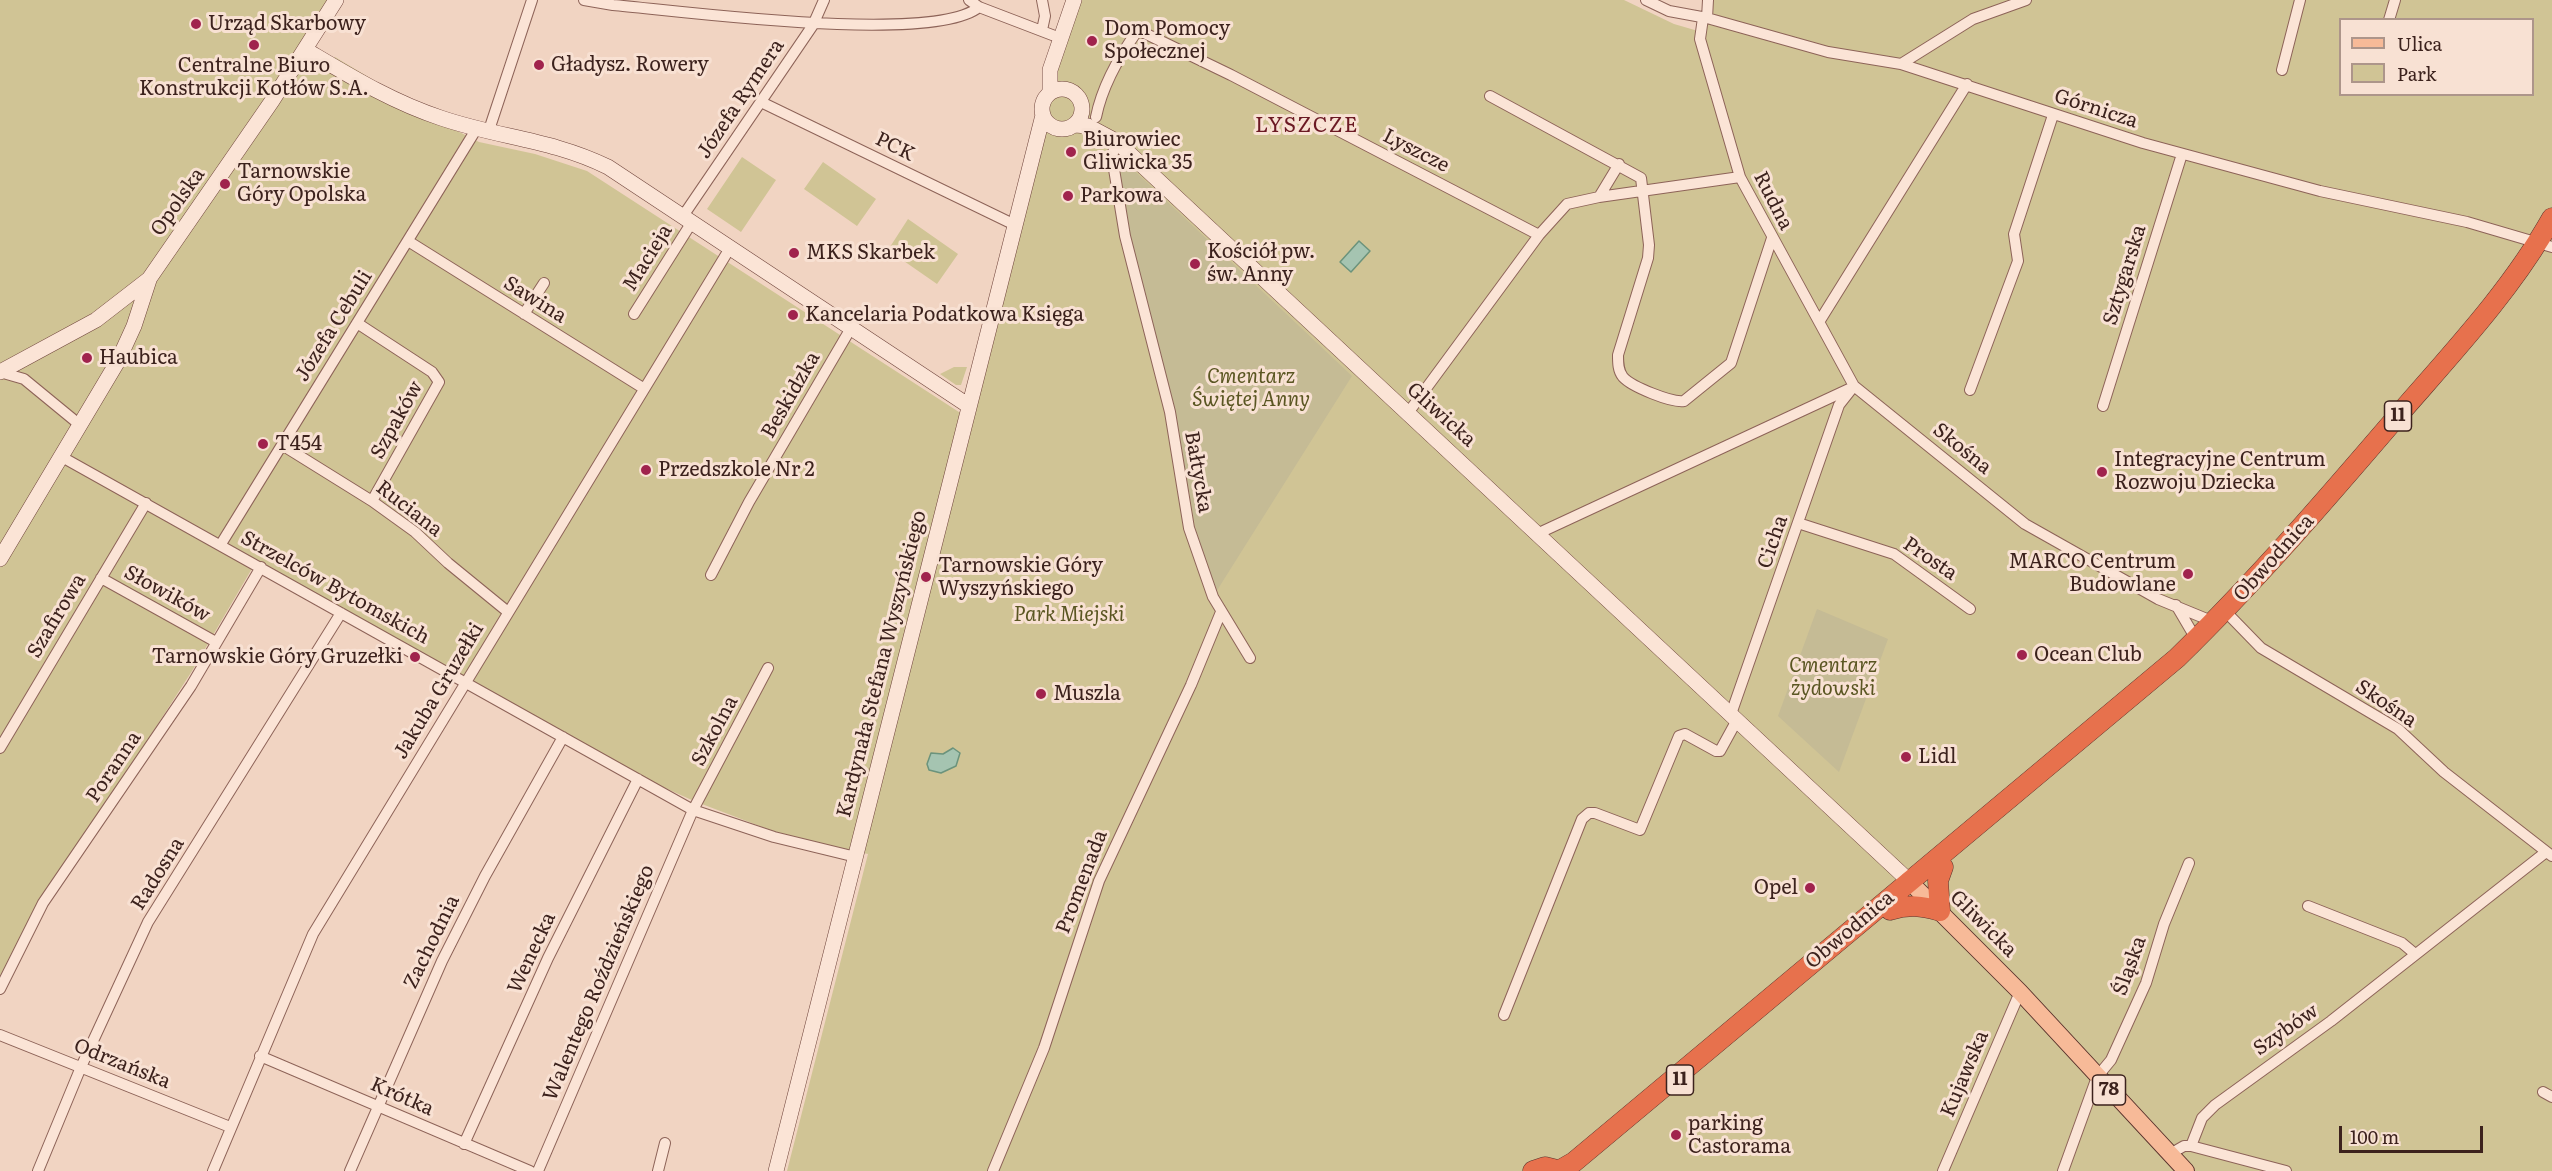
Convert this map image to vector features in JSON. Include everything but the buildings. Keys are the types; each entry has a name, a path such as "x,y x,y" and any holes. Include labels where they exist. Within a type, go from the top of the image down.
{"highway":[{"name":"Obwodnica","path":"1578,1171 1611,1137 1890,910 1913,884 1943,867 2061,768 2220,616 2306,523 2545,245 2552,218"},
{"name":"Obwodnica","path":"1560,1171 1574,1162 1913,884 2141,690"},
{"path":"1890,910 1905,905 1940,911 1938,881 1943,867"},
{"path":"1533,1171 1545,1167 1560,1171"}],"main road":[{"name":"Gliwicka","path":"1913,884 2020,992 2186,1171"}],"street":[{"name":"Opolska","path":"0,372 96,320 149,279 306,51 336,0"},
{"name":"Józefa Cebuli","path":"221,544 408,241 483,129 532,0"},
{"path":"584,0 814,22 909,24 964,16 979,7"},
{"path":"696,12 698,0"},
{"name":"Józefa Rymera","path":"687,219 814,22 824,0"},
{"path":"969,0 979,7 1060,38"},
{"path":"1042,0 1044,16 1042,30"},
{"path":"1055,56 1067,89 1078,96 1090,113 1075,125 1063,130 1047,123 1042,105 1050,92 1050,70 1074,0"},
{"name":"Górnicza","path":"1646,0 1669,11 1705,18 1828,52 1901,64 1967,84 2052,115 2182,154 2320,191 2467,222 2545,245"},
{"name":"Rudna","path":"1708,0 1700,39 1740,177 1854,386"},
{"path":"1901,64 1973,19 2026,0"},
{"path":"2282,70 2300,0"},
{"path":"2390,18 2395,0"},
{"name":"Lyszcze","path":"1090,113 1138,30 1231,75 1539,235"},
{"path":"306,51 393,100 443,119 549,144 585,156 623,176 969,405"},
{"path":"1819,322 1967,84"},
{"path":"1050,92 1067,89"},
{"path":"1490,96 1641,178 1647,258 1622,337 1618,367 1624,378 1632,384 1680,402 1692,398 1731,363 1772,238"},
{"name":"PCK","path":"761,102 1015,225"},
{"name":"Gliwicka","path":"1090,113 1116,141 1539,532 1913,884"},
{"name":"Kardynała Stefana Wyszyńskiego","path":"776,1171 1043,115"},
{"path":"1970,390 2019,261 2014,234 2052,115"},
{"name":"Gliwicka","path":"1075,125 1088,126 1116,141"},
{"name":"Kardynała Stefana Wyszyńskiego","path":"1030,167 1041,141 1055,128"},
{"name":"Bałtycka","path":"1116,141 1112,157 1128,250 1170,412 1189,528 1197,557 1221,612 1250,658"},
{"name":"Sztygarska","path":"2103,406 2182,154"},
{"path":"1599,197 1618,164"},
{"path":"1408,413 1539,235 1567,204 1599,197 1740,177"},
{"name":"Macieja","path":"634,314 687,219"},
{"name":"Sawina","path":"408,241 643,388"},
{"name":"Jakuba Gruzełki","path":"213,1171 313,934 730,248"},
{"path":"0,560 118,361 133,329 149,279"},
{"path":"524,314 544,283"},
{"name":"Szpaków","path":"357,323 432,372 439,382 372,501"},
{"name":"Beskidzka","path":"711,575 749,502 850,328"},
{"path":"0,372 24,379 80,425"},
{"path":"1539,532 1854,386"},
{"name":"Skośna","path":"1854,386 2025,524 2156,597 2176,605 2220,616 2261,648 2398,729 2444,772 2549,854"},
{"name":"Cicha","path":"1734,717 1839,405 1854,386"},
{"name":"Ruciana","path":"282,445 372,501 415,532 448,563 508,612"},
{"name":"Strzelców Bytomskich","path":"62,457 693,810 774,837 855,857"},
{"name":"Szafirowa","path":"0,748 146,503"},
{"name":"Prosta","path":"1798,523 1894,554 1970,609"},
{"name":"Poranna","path":"0,989 43,903 191,686 261,567"},
{"name":"Słowików","path":"101,578 216,642"},
{"path":"2176,605 2196,639"},
{"name":"Promenada","path":"993,1171 1044,1048 1099,881 1191,684 1221,612"},
{"name":"Radosna","path":"38,1171 81,1067 148,922 341,613"},
{"name":"Szkolna","path":"693,810 768,668"},
{"path":"1504,1015 1582,819 1589,813 1595,813 1640,830 1678,736 1685,734 1720,751 1734,717"},
{"name":"Zachodnia","path":"350,1171 442,961 485,876 563,737"},
{"name":"Wenecka","path":"464,1144 548,958 638,779"},
{"name":"Walentego Roździeńskiego","path":"538,1171 693,810"},
{"name":"Szybów","path":"2191,1146 2208,1110 2331,1021 2414,953 2549,854"},
{"name":"Śląska","path":"2063,1171 2097,1077 2111,1060 2145,983 2164,924 2189,863"},
{"path":"2308,906 2403,943 2414,953"},
{"name":"Kujawska","path":"1943,1171 2020,992"},
{"name":"Odrzańska","path":"0,1035 230,1127"},
{"name":"Krótka","path":"260,1056 530,1171"},
{"path":"658,1171 665,1143"},
{"path":"2170,1154 2184,1146 2191,1146 2286,1171"}],"green space":[{"name":"Park Miejski","path":"0,0 330,0 304,43 333,59 335,57 385,87 414,109 479,142 535,154 587,171 962,414 1057,36 1070,0 1624,0 1674,24 1705,33 1714,0 2552,0 2552,1171 787,1171 868,854 783,835 694,801 616,766 257,560 192,671 27,927 0,976"},
{"path":"742,157 776,180 741,232 707,209"},
{"name":"Cmentarz Świętej Anny","path":"1123,160 1352,376 1216,592 1197,537 1176,416 1131,243 1118,162"},
{"path":"823,162 876,199 857,226 804,189"},
{"path":"908,219 958,254 937,284 888,250"},
{"path":"954,367 967,367 961,385 956,385 940,374"},
{"name":"Cmentarz żydowski","path":"1817,609 1888,639 1839,772 1778,716"}],"shaded area":[{"path":"1359,241 1370,251 1351,272 1340,262"},
{"path":"953,748 960,753 956,766 941,773 929,770 927,764 931,753 943,754"}],"place":[{"name":"Urząd Skarbowy","path":"196,24"},
{"name":"Dom Pomocy Społecznej","path":"1092,41"},
{"name":"Centralne Biuro Konstrukcji Kotłów S.A.","path":"254,45"},
{"name":"Gładysz. Rowery","path":"539,65"},
{"name":"Biurowiec Gliwicka 35","path":"1071,152"},
{"name":"Tarnowskie Góry Opolska","path":"225,184"},
{"name":"Parkowa","path":"1068,196"},
{"name":"MKS Skarbek","path":"794,253"},
{"name":"Kościół pw. św. Anny","path":"1195,264"},
{"name":"Kancelaria Podatkowa Księga","path":"793,315"},
{"name":"Haubica","path":"87,358"},
{"name":"T454","path":"263,444"},
{"name":"Przedszkole Nr 2","path":"646,470"},
{"name":"Integracyjne Centrum Rozwoju Dziecka","path":"2102,472"},
{"name":"MARCO Centrum Budowlane","path":"2188,574"},
{"name":"Tarnowskie Góry Wyszyńskiego","path":"926,577"},
{"name":"Ocean Club","path":"2022,655"},
{"name":"Tarnowskie Góry Gruzełki","path":"415,657"},
{"name":"Muszla","path":"1041,694"},
{"name":"Lidl","path":"1906,757"},
{"name":"Opel","path":"1810,888"},
{"name":"parking Castorama","path":"1676,1135"}],"district":[{"name":"LYSZCZE","path":"1307,126"}]}
